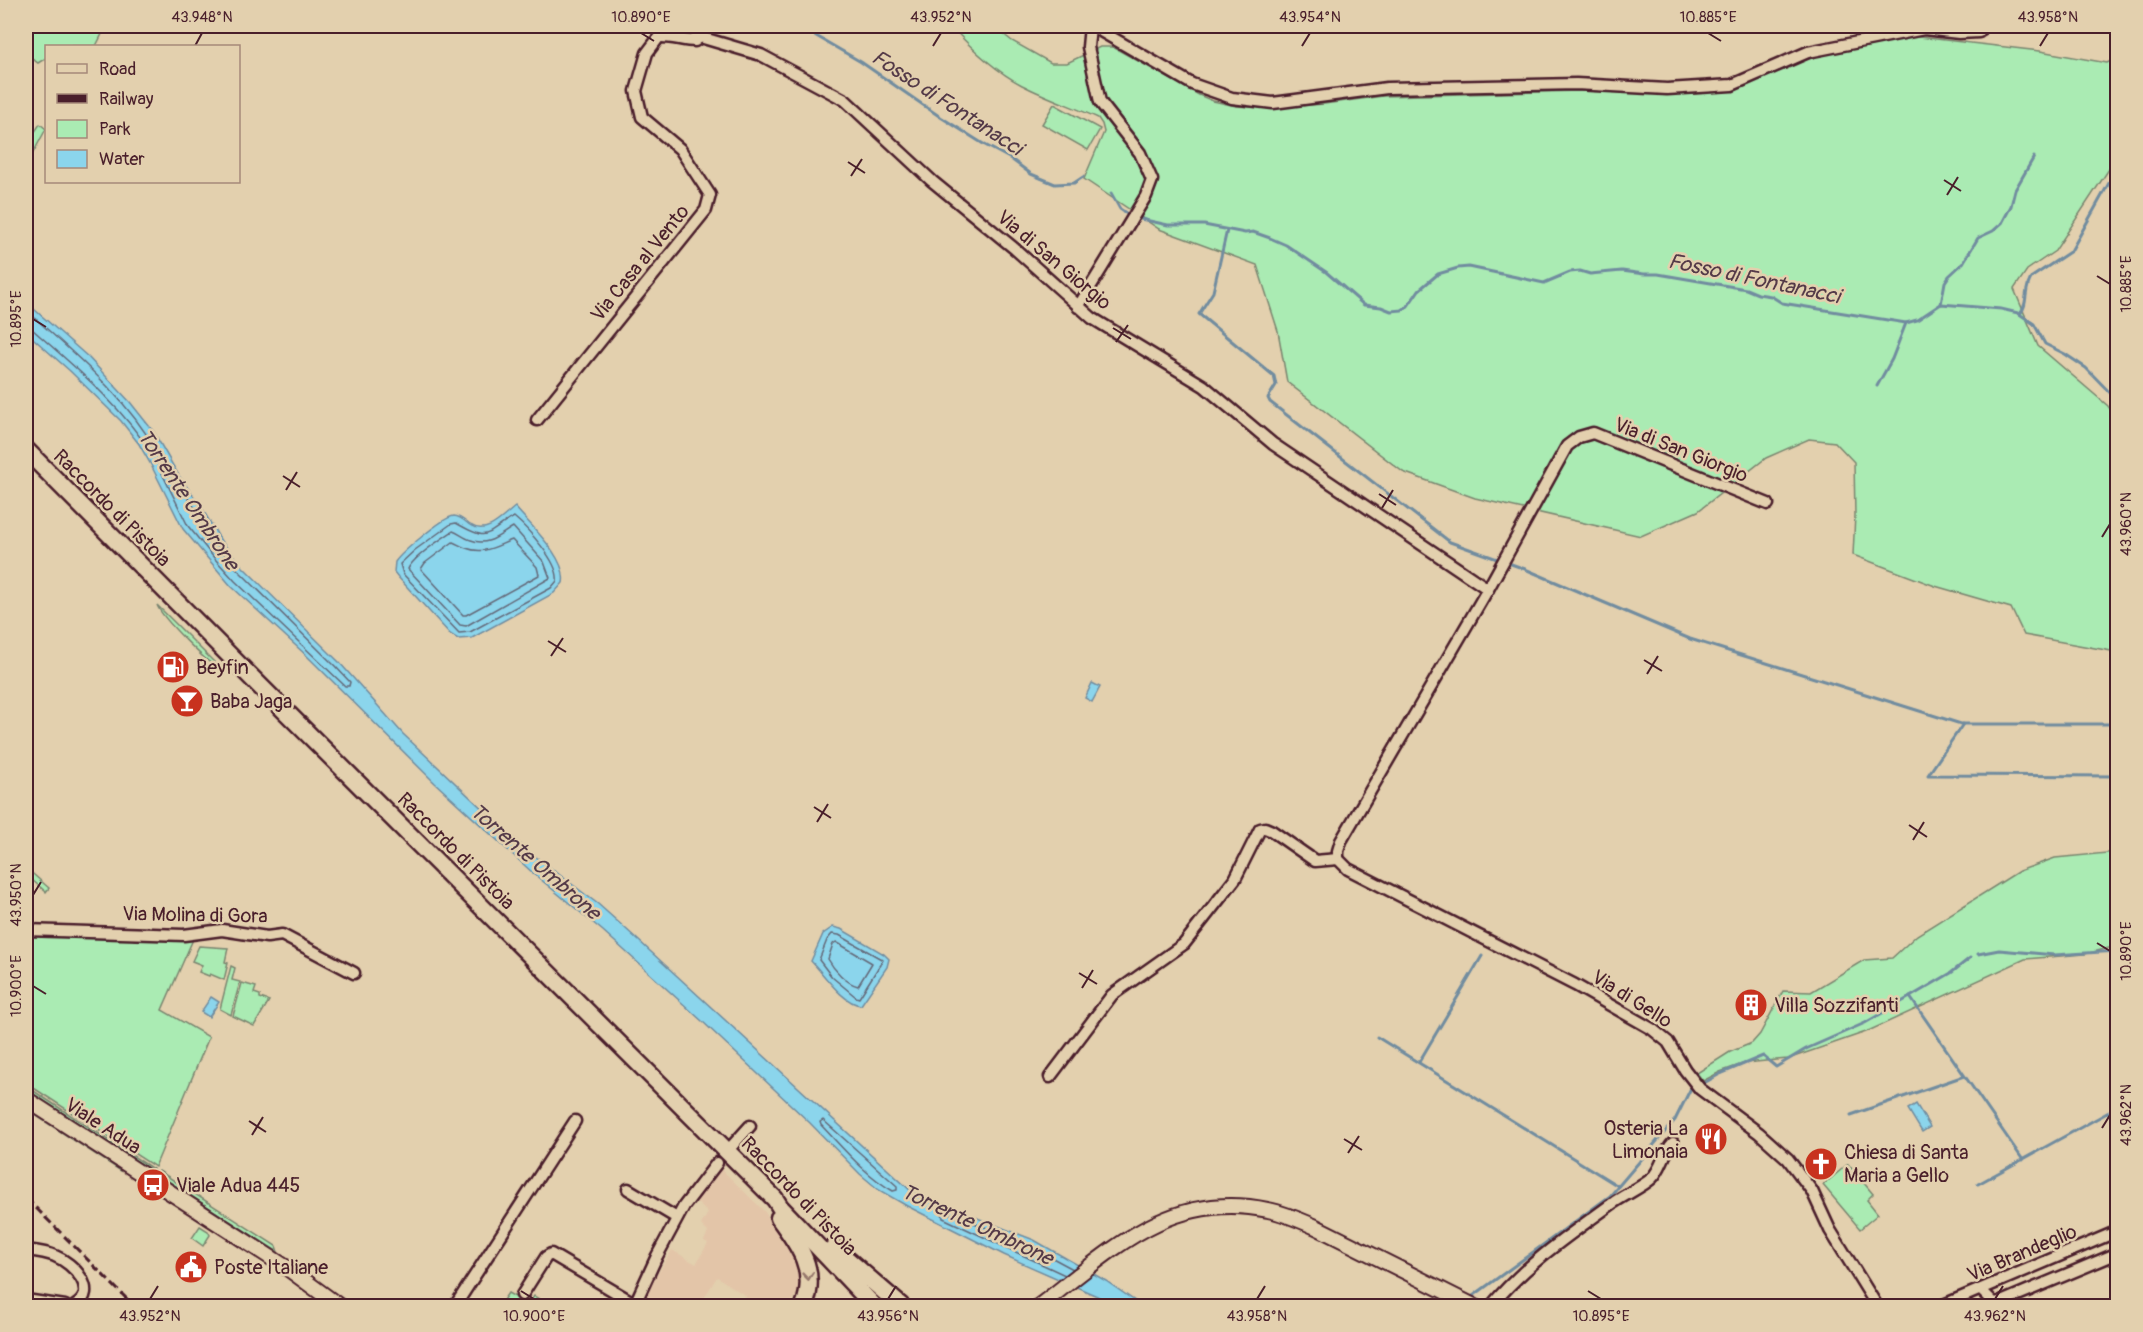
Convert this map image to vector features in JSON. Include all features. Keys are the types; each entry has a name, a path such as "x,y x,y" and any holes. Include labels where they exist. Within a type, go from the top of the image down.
{"highway":[{"name":"Raccordo di Pistoia","path":"26,450 775,1206 786,1222 843,1279 853,1285 874,1306"},
{"name":"Raccordo di Pistoia","path":"26,465 775,1206"},
{"path":"804,1306 809,1280 805,1259 775,1206 783,1203 901,1306"}],"main road":[{"name":"Viale Adua","path":"26,1099 290,1270 339,1306"},
{"path":"1039,1306 1116,1246 1142,1229 1186,1211 1220,1206 1269,1210 1316,1227 1474,1306"}],"street":[{"name":"Via di San Giorgio","path":"688,26 700,37 761,55 845,100 932,181 1015,249 1100,324 1204,386 1273,444 1488,589"},
{"path":"1078,306 1146,196 1152,180 1140,153 1100,102 1088,46 1091,26 1192,84 1232,98 1274,102 1387,88 1576,84 1666,89 1732,85 1808,52 1924,29 1959,33 1979,32"},
{"name":"Via Casa al Vento","path":"537,420 706,210 710,195 680,148 642,117 636,91 647,53 659,37 668,36 684,41 695,41 700,37"},
{"name":"Via di San Giorgio","path":"1338,859 1341,842 1488,589 1567,446 1579,437 1593,434 1768,504"},
{"path":"1050,1077 1112,995 1184,944 1236,879 1260,829 1265,828 1272,831 1315,861 1338,859"},
{"name":"Via di Gello","path":"1338,859 1348,869 1575,985 1665,1038 1692,1081 1700,1089 1759,1132 1788,1159 1812,1191 1830,1230 1877,1306"},
{"name":"Via Molina di Gora","path":"26,930 184,935 224,930 267,937 282,935 354,973"},
{"path":"455,1306 575,1121"},
{"path":"731,1147 750,1126"},
{"path":"1491,1306 1536,1260 1628,1192 1651,1179 1665,1152 1673,1143"},
{"path":"522,1295 546,1257 551,1254 636,1306 677,1218 717,1163"},
{"path":"628,1189 677,1218"},
{"name":"Via Brandeglio","path":"1941,1306 2118,1231"},
{"path":"26,1250 56,1256 82,1277 86,1285 85,1292 82,1301 75,1306"},
{"path":"1982,1290 1994,1303 2001,1302 2118,1253"},
{"path":"26,1300 65,1306"}],"shaded area":[{"path":"718,1166 765,1212 795,1263 799,1279 798,1292 790,1306 741,1306 746,1296 717,1277 699,1306 653,1306 642,1300 672,1250 696,1264 708,1243 704,1241 708,1232 701,1225 708,1213 693,1199"}],"green space":[{"path":"26,26 89,26 102,34 96,45 45,45 45,59 38,63 26,54"},
{"path":"951,26 993,26 1012,41 1051,63 1067,63 1100,47 1113,47 1213,101 1236,106 1268,108 1324,104 1383,96 1580,91 1692,94 1737,89 1805,60 1910,36 2040,51 2107,63 2117,58 2117,157 2055,251 2027,270 2014,289 2038,346 2108,406 2117,419 2117,652 2024,635 2011,608 1935,586 1853,555 1854,462 1835,442 1809,439 1766,458 1698,511 1641,536 1475,498 1403,472 1287,382 1278,331 1257,265 1159,229 1084,179 1104,132 1098,118 1040,94 1002,73"},
{"path":"1054,104 1100,129 1088,150 1042,124"},
{"path":"40,124 45,128 26,166 26,132 32,136"},
{"path":"157,605 223,671 208,661 187,641"},
{"path":"2117,852 2117,946 2085,954 2025,959 1866,1032 1788,1059 1745,1063 1703,1081 1697,1073 1730,1052 1752,1043 1760,1034 1783,991 1811,992 1864,960 1892,958 1917,935 2019,871 2055,858"},
{"path":"26,868 49,888 46,892 32,880 27,885"},
{"path":"26,932 194,937 162,1010 209,1037 155,1167 26,1083"},
{"path":"199,946 228,948 225,962 228,963 224,980 199,972 202,965 192,961"},
{"path":"231,966 235,968 232,980 240,982 231,1015 220,1009"},
{"path":"242,983 256,987 254,993 269,1001 254,1026 233,1016"},
{"path":"26,1086 153,1169 152,1171 26,1089"},
{"path":"26,1105 123,1169 121,1171 26,1109"},
{"path":"1848,1164 1873,1194 1867,1200 1878,1214 1860,1229 1823,1185"},
{"path":"159,1171 276,1246 278,1252 157,1174"},
{"path":"200,1226 210,1235 203,1246 192,1238"},
{"path":"508,1293 526,1303 534,1296 551,1306 499,1306"}],"water":[{"name":"Torrente Ombrone","path":"26,302 88,357 130,402 153,431 221,541 242,566 339,662 403,734 523,847 598,904 910,1190 1034,1240 1106,1281 1142,1306 1115,1306 1004,1255 907,1206 879,1190 860,1174 810,1123 702,1021 603,931 534,874 435,783 307,656 231,586 183,529 150,463 121,421 26,332"},
{"path":"515,507 554,553 563,574 563,583 554,593 472,638 458,639 450,634 398,577 394,572 395,562 423,536 449,518 456,516 476,528 488,527"},
{"path":"1092,683 1100,687 1092,702 1085,698"},
{"path":"833,927 841,929 889,959 887,967 861,1005 840,994 811,961 823,934"},
{"path":"211,997 219,1002 209,1017 201,1012"},
{"path":"1916,1104 1930,1127 1922,1132 1908,1109"}],"waterway":[{"name":"Fosso di Fontanacci","path":"799,26 861,62 939,116 1011,159 1031,174 1055,184 1074,183 1083,177"},
{"path":"1941,304 1945,282 1963,263 1978,238 1993,231 2002,223 2011,206 2015,190 2034,157"},
{"path":"2020,314 2023,310 2029,281 2071,251 2118,167"},
{"name":"Fosso di Fontanacci","path":"1111,193 1120,209 1130,216"},
{"name":"Fosso di Fontanacci","path":"1136,218 1168,225 1204,225 1245,233 1253,232 1270,238 1286,245 1326,272 1364,305 1391,311 1402,310 1408,306 1419,290 1438,274 1469,267 1544,283 1570,272 1580,271 1590,274 1622,271 1658,274 1746,289 1771,296 1782,303 1906,323 1917,320 1941,304 2001,309 2018,313 2034,324 2045,344 2086,368 2118,401"},
{"path":"1227,230 1213,292 1199,314 1274,376 1276,385 1268,398 1270,402 1450,542 1525,569 1690,639 1961,724 2118,723"},
{"path":"1877,386 1892,359 1906,323"},
{"path":"1963,724 1928,775 2118,776"},
{"path":"1978,954 1999,950 2054,955 2118,951"},
{"path":"1419,1062 1482,956"},
{"path":"1704,1083 1763,1056 1776,1067 1806,1049 1865,1023 1951,973 1970,958"},
{"path":"1910,997 2023,1160"},
{"path":"1377,1037 1618,1186"},
{"path":"1851,1115 1964,1076"},
{"path":"1473,1296 1610,1196 1675,1120 1691,1088"},
{"path":"1978,1184 2118,1107"}],"railway":[{"path":"26,1198 134,1306"}],"place":[{"name":"Beyfin","path":"173,667"},
{"name":"Baba Jaga","path":"187,701"},
{"name":"Villa Sozzifanti","path":"1751,1005"},
{"name":"Osteria La Limonaia","path":"1711,1139"},
{"name":"Chiesa di Santa Maria a Gello","path":"1821,1164"},
{"name":"Viale Adua 445","path":"153,1185"},
{"name":"Poste Italiane","path":"191,1267"}]}
